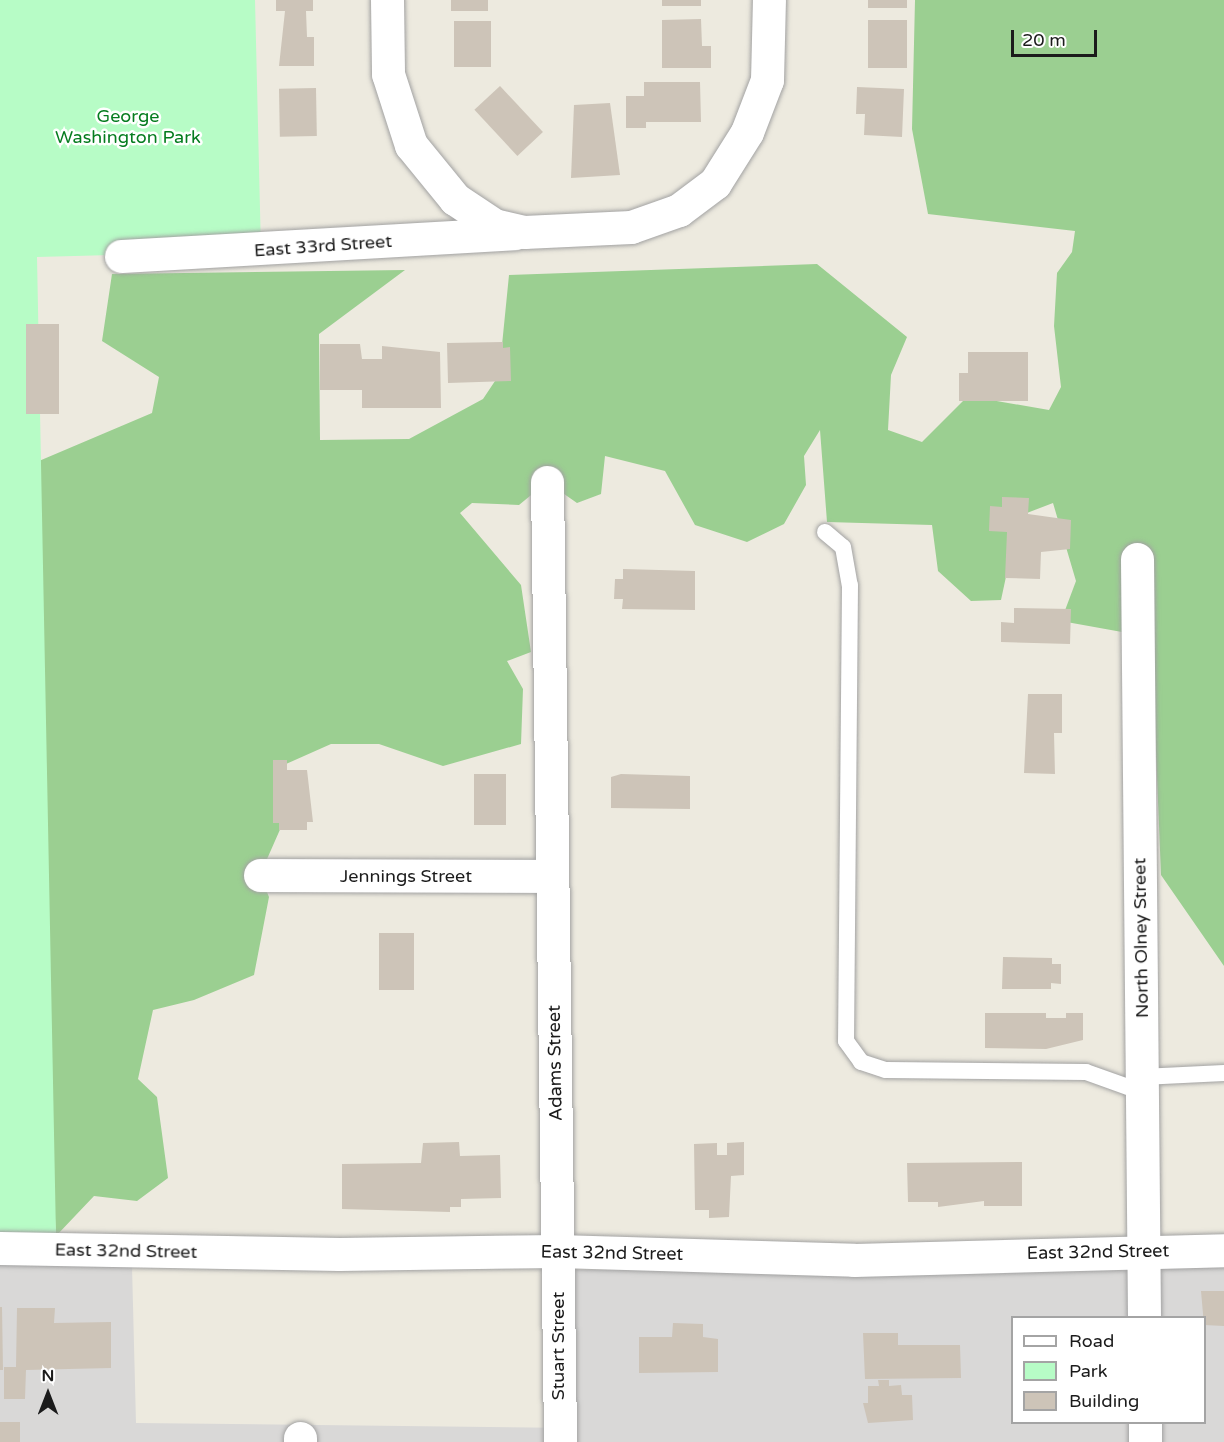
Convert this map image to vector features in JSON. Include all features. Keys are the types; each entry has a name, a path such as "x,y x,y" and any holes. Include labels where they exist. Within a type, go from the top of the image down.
{"street":[{"path":"387,0 388,74 411,145 455,199 494,225 524,232 574,232 650,220 679,210 715,183 747,132 767,80 770,0"},
{"name":"East 33rd Street","path":"121,256 524,232"},
{"name":"Adams Street","path":"547,482 558,1251"},
{"name":"North Olney Street","path":"1137,559 1144,1316"},
{"name":"Jennings Street","path":"260,875 551,876"},
{"name":"East 32nd Street","path":"0,1248 339,1254 558,1251 854,1260 1143,1250 1224,1250"},
{"name":"Stuart Street","path":"558,1251 560,1442"},
{"path":"1145,1424 1145,1442"}],"lane":[{"path":"825,532 843,547 850,585 846,1041 861,1062 885,1070 1086,1072 1142,1085 1224,1073"}],"shaded area":[{"path":"0,1261 132,1266 136,1423 573,1428 565,1270 1224,1266 1224,1442 0,1442"}],"green space":[{"name":"George Washington Park","path":"0,0 255,0 261,251 37,257 56,1236 0,1235"},
{"path":"915,0 1224,0 1224,966 1161,875 1151,629 1122,632 1061,621 1076,581 1053,503 1019,516 1001,600 971,601 938,571 932,525 827,522 820,430 804,456 806,485 784,524 747,542 695,525 665,471 605,456 601,494 577,503 547,482 519,505 472,503 460,513 521,585 531,652 507,661 523,689 521,744 443,766 379,744 331,744 286,764 282,825 260,875 269,897 254,975 194,1000 153,1010 138,1079 157,1097 168,1178 137,1201 94,1196 56,1236 13,472 152,413 159,377 102,341 112,274 405,270 319,334 320,440 409,439 483,399 499,375 509,275 817,264 907,337 891,375 888,430 922,442 968,396 1049,410 1061,387 1054,326 1057,273 1072,252 1075,231 928,214 912,129"}],"building":[{"path":"276,0 313,0 313,11 306,11 307,37 314,37 314,66 279,66 285,11 276,11"},
{"path":"451,0 488,0 488,11 451,11"},
{"path":"662,0 701,0 701,6 662,6"},
{"path":"868,0 907,0 907,8 868,8"},
{"path":"701,19 702,46 711,46 711,68 662,68 662,20"},
{"path":"868,20 907,20 907,68 868,68"},
{"path":"454,21 491,21 491,67 454,67"},
{"path":"644,82 700,82 701,122 646,122 646,128 626,128 626,96 644,96"},
{"path":"500,86 543,132 517,156 474,110"},
{"path":"857,87 904,89 902,137 864,135 865,114 856,114"},
{"path":"316,88 317,136 280,137 279,89"},
{"path":"610,103 620,175 571,178 574,105"},
{"path":"26,324 59,324 59,414 26,414"},
{"path":"503,342 503,348 510,347 511,381 448,383 447,343"},
{"path":"320,344 360,344 362,359 382,359 382,346 440,352 441,408 362,408 362,390 320,390"},
{"path":"968,352 1028,352 1028,401 959,401 959,373 968,373"},
{"path":"1002,497 1029,498 1028,514 1071,520 1070,549 1041,552 1040,579 1005,578 1007,532 989,531 990,506 1002,507"},
{"path":"623,569 695,571 695,610 622,609 623,599 614,599 615,579 623,579"},
{"path":"1014,608 1071,609 1070,644 1001,642 1001,622 1014,623"},
{"path":"1028,694 1062,694 1062,733 1054,733 1055,774 1024,773"},
{"path":"273,760 287,760 287,770 307,770 313,822 307,822 307,830 279,830 279,823 273,823"},
{"path":"474,774 506,774 506,825 474,825"},
{"path":"621,774 690,776 690,809 611,808 611,777"},
{"path":"379,933 414,933 414,990 379,990"},
{"path":"1003,957 1052,958 1052,964 1061,964 1061,984 1051,983 1051,989 1002,989"},
{"path":"985,1013 1046,1013 1046,1018 1066,1018 1066,1013 1083,1013 1083,1040 1046,1049 985,1048"},
{"path":"459,1142 460,1156 500,1155 501,1198 461,1199 461,1207 450,1207 450,1212 342,1209 342,1164 421,1163 423,1143"},
{"path":"744,1142 744,1175 731,1176 729,1217 709,1218 709,1210 695,1210 694,1144 717,1143 717,1155 727,1155 727,1143"},
{"path":"1022,1162 1022,1206 984,1206 984,1201 938,1207 938,1202 908,1202 907,1163"},
{"path":"1201,1291 1224,1291 1224,1326 1206,1325 1206,1316 1203,1316"},
{"path":"0,1307 2,1307 3,1370 0,1370"},
{"path":"17,1308 55,1308 54,1323 111,1322 111,1368 26,1370 25,1399 4,1399 4,1367 16,1367"},
{"path":"673,1323 703,1324 703,1337 718,1339 718,1372 639,1373 639,1337 672,1337"},
{"path":"863,1333 898,1333 898,1345 960,1345 961,1378 865,1379"},
{"path":"878,1380 889,1380 889,1386 901,1385 902,1395 912,1395 913,1420 868,1423 863,1403 868,1403 868,1386 879,1386"},
{"path":"0,1422 20,1422 20,1442 0,1442"}]}
